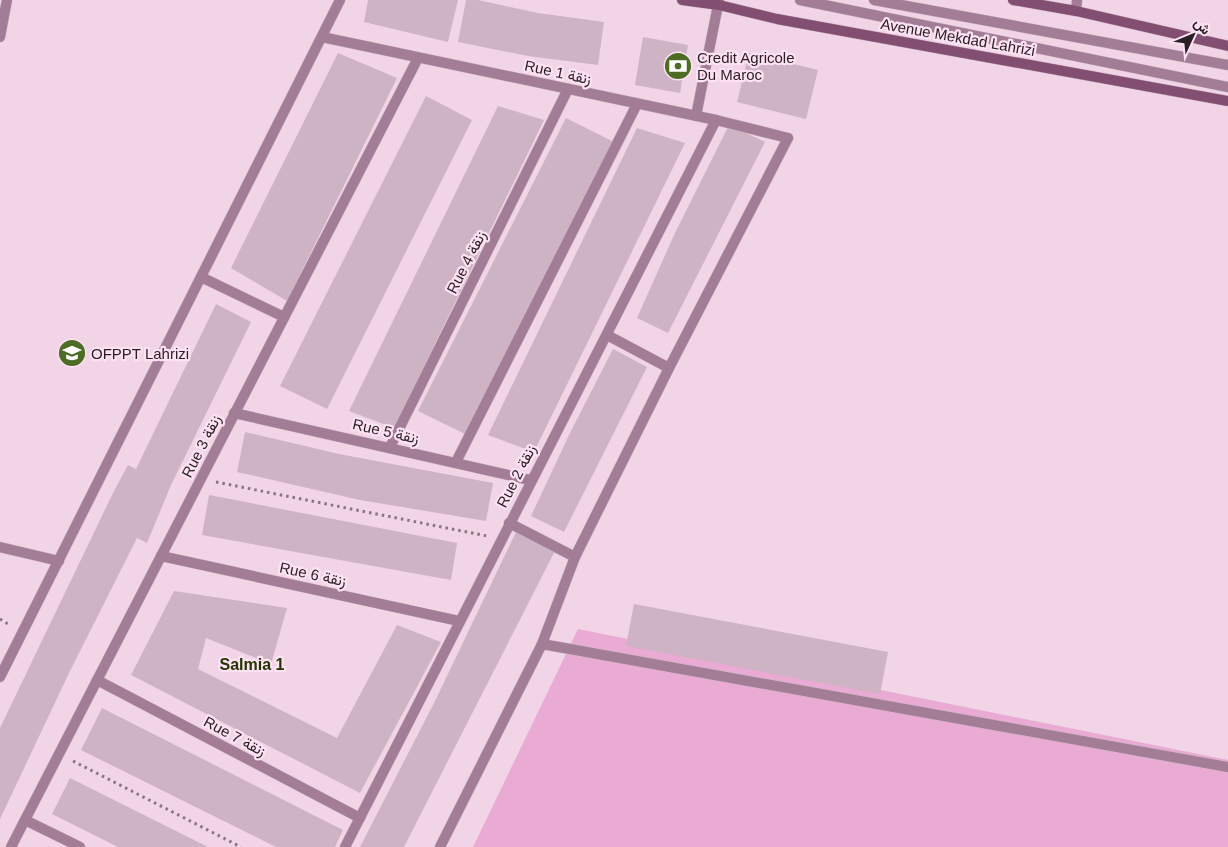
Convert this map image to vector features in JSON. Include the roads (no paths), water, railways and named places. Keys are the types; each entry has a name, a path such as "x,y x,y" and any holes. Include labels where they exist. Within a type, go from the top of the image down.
{"main road":[{"name":"Avenue Mekdad Lahrizi","path":"682,0 719,2 778,19 1228,101"},
{"path":"1015,0 1076,11 1228,46"}],"street":[{"path":"0,37 2,12 7,0"},
{"path":"0,677 340,0"},
{"path":"800,0 1228,87"},
{"path":"874,0 1228,65"},
{"path":"1076,11 1078,0"},
{"path":"696,116 712,29 719,2"},
{"name":"Rue 1 زنقة","path":"322,37 716,120 788,138 670,368"},
{"name":"Rue 3 زنقة","path":"11,847 418,58"},
{"name":"Rue 4 زنقة","path":"390,447 568,90"},
{"path":"456,462 638,104"},
{"name":"Rue 2 زنقة","path":"345,847 530,480 607,335 716,120"},
{"path":"201,277 284,317"},
{"path":"440,847 542,644 575,558 670,368 607,335"},
{"name":"Rue 5 زنقة","path":"234,413 530,480"},
{"path":"509,522 575,558"},
{"path":"0,547 59,561"},
{"name":"Rue 6 زنقة","path":"161,556 459,621"},
{"path":"542,644 1228,767"},
{"name":"Rue 7 زنقة","path":"97,680 360,818"},
{"path":"25,820 80,847"}],"place":[{"name":"Credit Agricole Du Maroc","path":"678,66"},
{"name":"OFPPT Lahrizi","path":"72,353"}],"district":[{"name":"Salmia 1","path":"252,664"}]}
